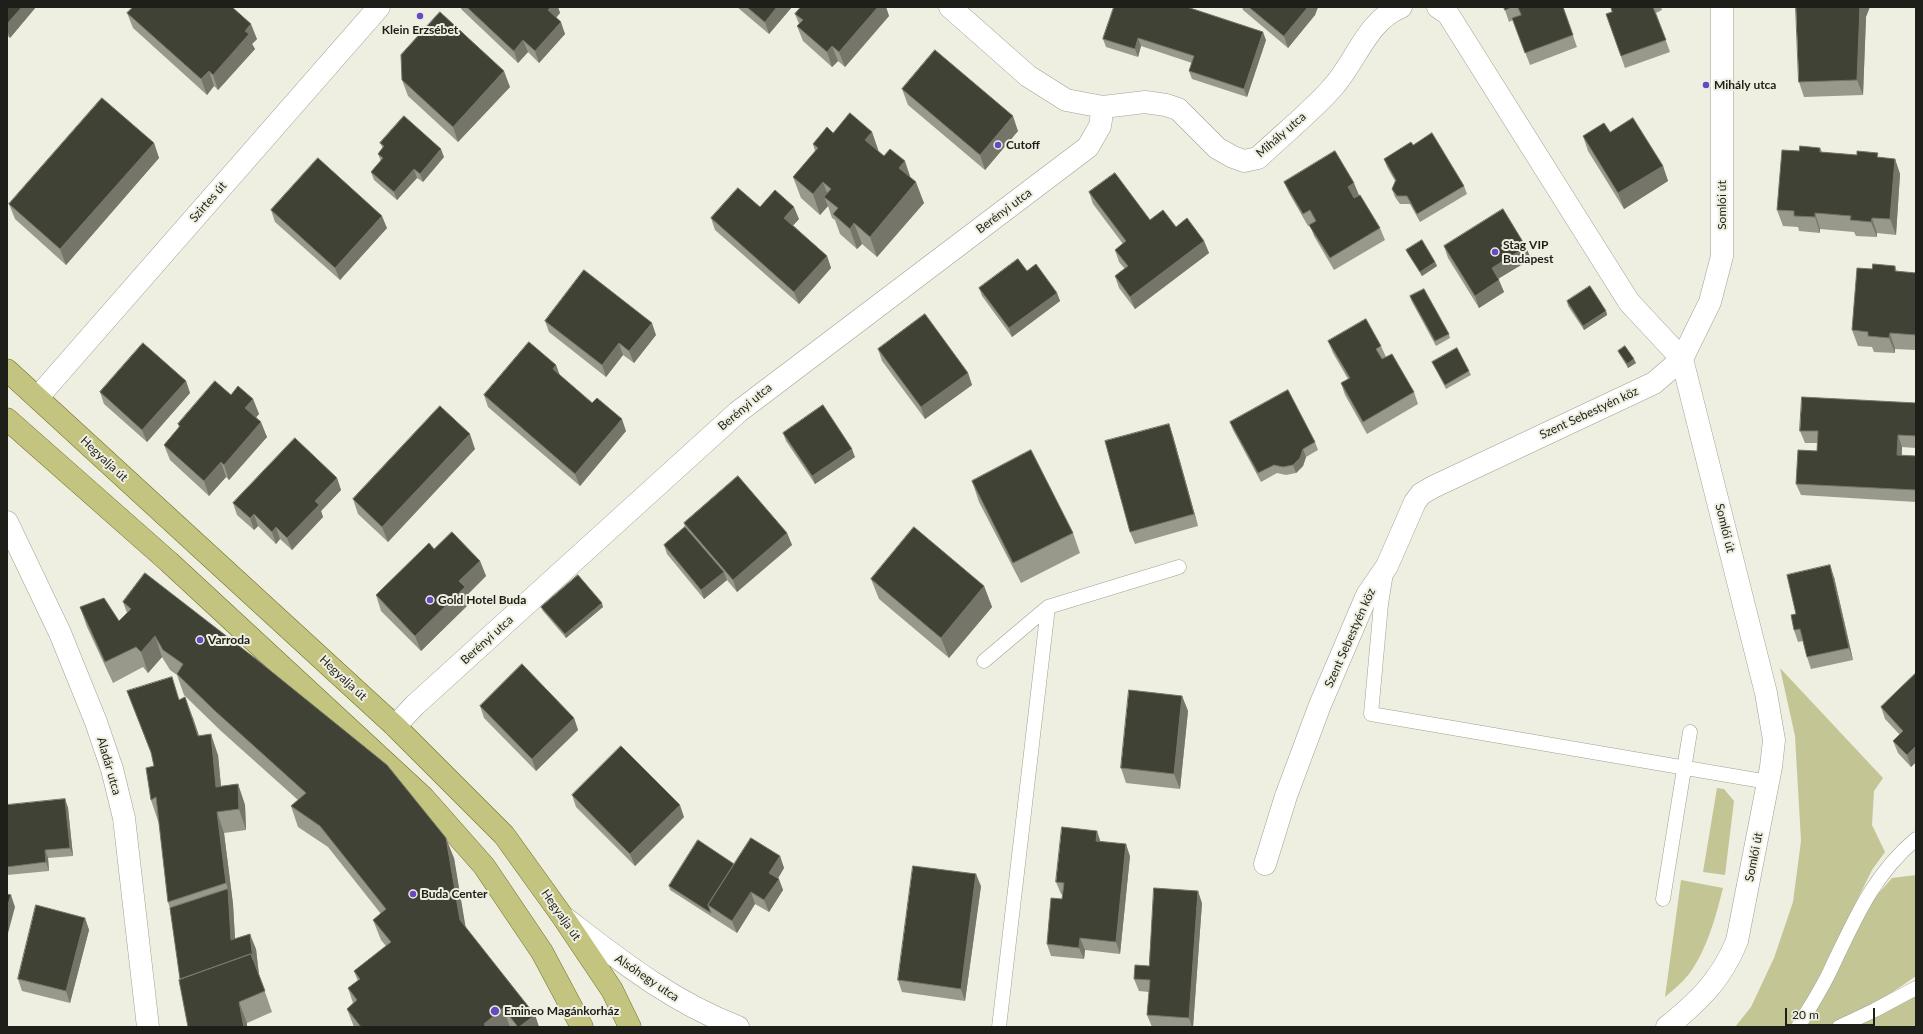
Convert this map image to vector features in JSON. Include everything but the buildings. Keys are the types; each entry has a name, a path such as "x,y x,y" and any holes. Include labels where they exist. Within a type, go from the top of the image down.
{"main road":[{"name":"Hegyalja út","path":"7,370 395,726 504,835 563,917 612,990 630,1027"},
{"path":"7,419 169,562 424,798 484,866 542,952 582,1027"}],"street":[{"name":"Szirtes út","path":"38,397 378,7"},
{"name":"Mihály utca","path":"950,7 1028,76 1066,100 1103,107 1145,102 1166,105 1178,109 1217,148 1244,161 1258,158 1334,87 1373,27 1390,12 1401,7"},
{"path":"1438,7 1448,14 1629,302 1682,359"},
{"name":"Somlói út","path":"1667,1027 1709,990 1729,960 1737,941 1749,886 1774,740 1769,705 1682,359 1710,302 1722,256 1722,7"},
{"name":"Berényi utca","path":"395,726 415,705 738,412 1088,147 1100,126 1103,107"},
{"name":"Szent Sebestyén köz","path":"1265,864 1286,796 1320,705 1367,595 1387,566 1409,515 1421,494 1440,483 1654,383 1682,359"},
{"name":"Aladár utca","path":"7,522 30,566 60,633 96,722 112,769 124,818 148,1027"},
{"name":"Alsóhegy utca","path":"563,917 661,990 695,1008 738,1027"}],"lane":[{"path":"1387,566 1381,604 1370,714 1768,782"},
{"path":"984,661 1048,607 1179,567"},
{"path":"1000,1027 1048,607"},
{"path":"1663,899 1690,732"},
{"path":"1798,1027 1831,970 1852,923 1870,891 1886,868 1910,852 1916,839"},
{"path":"1839,1027 1916,988"}],"green space":[{"path":"1780,668 1883,778 1874,791 1872,825 1885,852 1872,870 1814,987 1789,1027 1735,1027 1751,1007 1774,958 1793,902 1801,841 1795,736"},
{"path":"1717,788 1724,789 1734,801 1725,875 1703,872"},
{"path":"1916,875 1916,976 1883,998 1846,1019 1823,1027 1807,1027 1834,979 1870,903 1892,878"},
{"path":"1681,880 1723,888 1714,921 1701,954 1689,974 1665,997"},
{"path":"1916,996 1916,1027 1853,1027"}],"place":[{"name":"Klein Erzsébet","path":"420,16"},
{"name":"Mihály utca","path":"1706,85"},
{"name":"Cutoff","path":"998,145"},
{"name":"Stag VIP Budapest","path":"1495,252"},
{"name":"Gold Hotel Buda","path":"430,600"},
{"name":"Varroda","path":"200,640"},
{"name":"Buda Center","path":"413,894"},
{"name":"Emineo Magánkorház","path":"495,1011"}]}
